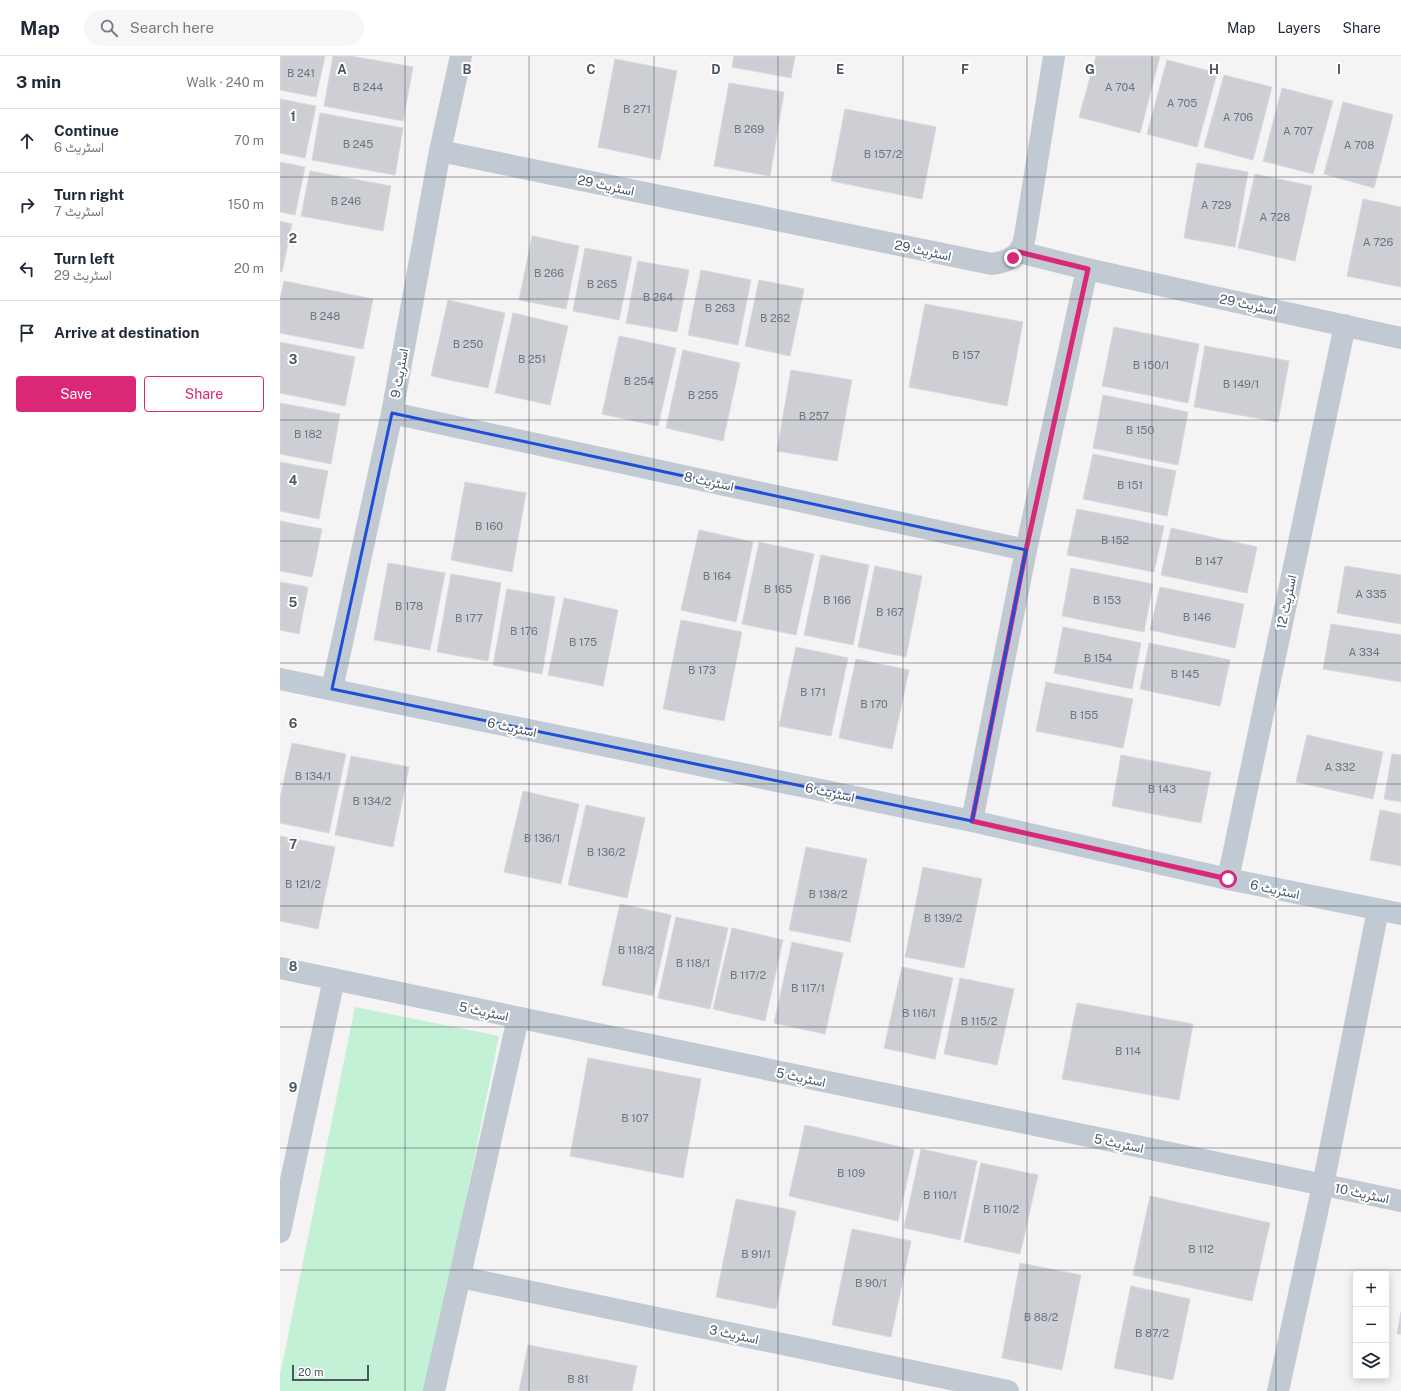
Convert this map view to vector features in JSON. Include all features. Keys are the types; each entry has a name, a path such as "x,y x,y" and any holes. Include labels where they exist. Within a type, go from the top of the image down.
{"street":[{"name":"اسٹریٹ 9","path":"332,689 392,413 440,151 461,56"},
{"path":"1019,252 1025,236 1054,56"},
{"name":"اسٹریٹ 29","path":"440,151 992,264 1005,262 1013,258 1019,252 1088,269 1401,338"},
{"path":"972,821 1026,550 1088,269"},
{"name":"اسٹریٹ 12","path":"1228,879 1345,325"},
{"name":"اسٹریٹ 8","path":"392,413 1026,550"},
{"name":"اسٹریٹ 6","path":"280,679 972,821 1228,879 1401,914"},
{"path":"1278,1391 1323,1185 1378,910"},
{"name":"اسٹریٹ 5","path":"280,968 1323,1185"},
{"path":"280,1232 334,979"},
{"path":"434,1391 518,1018"},
{"name":"اسٹریٹ 10","path":"1323,1185 1401,1201"},
{"name":"اسٹریٹ 3","path":"460,1277 1008,1391"}],"highlighted area":[{"path":"392,413 1026,550 972,821 332,689"}],"green space":[{"path":"355,1007 499,1036 427,1391 280,1391 280,1375"}],"building":[{"path":"280,56 325,56 316,97 280,90"},
{"path":"333,56 351,56 413,67 403,121 324,106"},
{"path":"734,56 795,56 791,78 732,67"},
{"path":"1096,56 1160,56 1140,133 1079,117"},
{"path":"615,59 677,71 660,160 598,147"},
{"path":"1167,60 1217,73 1197,147 1147,134"},
{"path":"1224,75 1272,87 1253,160 1204,147"},
{"path":"729,83 784,92 770,176 714,166"},
{"path":"1282,88 1333,101 1313,174 1263,161"},
{"path":"280,99 316,106 305,158 280,153"},
{"path":"1343,102 1393,115 1374,188 1324,174"},
{"path":"845,109 936,127 922,199 831,181"},
{"path":"320,113 403,128 395,175 312,160"},
{"path":"280,162 305,167 295,215 280,212"},
{"path":"1197,163 1248,172 1235,247 1184,238"},
{"path":"310,171 391,186 383,231 301,216"},
{"path":"1255,174 1312,186 1295,261 1238,248"},
{"path":"1363,199 1401,207 1401,287 1347,276"},
{"path":"280,221 292,224 282,272 280,271"},
{"path":"532,236 579,246 566,309 519,300"},
{"path":"585,248 632,257 619,320 573,311"},
{"path":"638,261 689,270 677,332 626,323"},
{"path":"701,270 751,280 738,345 688,335"},
{"path":"759,280 804,289 790,356 745,346"},
{"path":"284,281 373,299 363,349 280,333 280,299"},
{"path":"448,300 505,313 488,388 431,376"},
{"path":"925,304 1023,322 1007,406 909,387"},
{"path":"513,313 568,326 550,405 495,393"},
{"path":"1114,327 1199,344 1188,403 1102,386"},
{"path":"619,336 676,348 658,426 602,414"},
{"path":"280,342 355,357 345,406 280,393"},
{"path":"1205,346 1289,361 1278,422 1194,407"},
{"path":"683,350 740,363 723,441 666,428"},
{"path":"791,370 852,380 837,461 777,451"},
{"path":"1103,395 1188,412 1178,465 1093,448"},
{"path":"280,403 340,414 331,464 280,454"},
{"path":"1093,454 1176,471 1167,516 1083,499"},
{"path":"280,462 328,471 319,519 280,511"},
{"path":"465,482 526,493 512,572 451,560"},
{"path":"1077,509 1164,526 1154,572 1067,555"},
{"path":"280,521 322,529 312,577 280,571"},
{"path":"1171,528 1257,547 1247,593 1161,575"},
{"path":"699,530 753,542 736,622 681,610"},
{"path":"759,542 814,554 796,635 742,624"},
{"path":"821,555 869,565 853,645 804,635"},
{"path":"388,563 445,573 430,650 374,640"},
{"path":"875,566 922,576 906,657 858,647"},
{"path":"1345,566 1401,575 1401,624 1337,613"},
{"path":"1071,568 1153,584 1144,632 1062,616"},
{"path":"451,574 501,583 488,661 437,652"},
{"path":"280,582 308,587 299,634 280,630"},
{"path":"1160,587 1244,604 1235,648 1150,630"},
{"path":"507,589 555,597 542,674 493,665"},
{"path":"564,598 618,610 603,686 548,675"},
{"path":"681,620 742,632 724,721 663,709"},
{"path":"1331,624 1401,635 1401,682 1323,669"},
{"path":"1063,627 1141,643 1132,689 1054,673"},
{"path":"1149,643 1230,660 1220,706 1140,689"},
{"path":"796,647 848,658 831,736 779,726"},
{"path":"856,659 909,670 892,749 839,738"},
{"path":"1046,682 1133,699 1123,748 1036,731"},
{"path":"1307,735 1383,752 1373,799 1296,782"},
{"path":"292,743 346,754 329,833 280,823 280,798"},
{"path":"1392,754 1401,755 1401,802 1384,799"},
{"path":"1121,755 1211,772 1201,823 1112,806"},
{"path":"351,756 409,767 393,847 335,835"},
{"path":"523,791 579,804 561,884 504,872"},
{"path":"586,805 645,818 627,898 568,885"},
{"path":"1380,810 1401,814 1401,866 1370,860"},
{"path":"280,836 335,847 318,929 280,921"},
{"path":"806,847 867,859 850,942 789,930"},
{"path":"923,867 982,879 964,968 905,957"},
{"path":"620,904 671,915 653,996 602,985"},
{"path":"676,917 728,928 710,1009 658,998"},
{"path":"732,928 783,940 765,1021 713,1009"},
{"path":"792,942 843,953 825,1034 774,1023"},
{"path":"902,967 953,978 935,1059 884,1048"},
{"path":"960,978 1014,989 997,1065 944,1054"},
{"path":"1077,1003 1193,1024 1179,1100 1062,1079"},
{"path":"588,1058 701,1079 683,1178 570,1156"},
{"path":"805,1125 914,1150 898,1221 789,1196"},
{"path":"921,1149 977,1161 960,1240 904,1228"},
{"path":"981,1163 1038,1175 1020,1254 964,1242"},
{"path":"1150,1196 1270,1223 1252,1301 1133,1275"},
{"path":"736,1199 796,1211 776,1309 716,1297"},
{"path":"852,1229 911,1241 891,1337 832,1325"},
{"path":"1020,1263 1081,1275 1062,1370 1002,1358"},
{"path":"1131,1286 1190,1299 1173,1380 1114,1368"},
{"path":"1401,1312 1401,1334 1397,1334"},
{"path":"528,1345 637,1366 632,1391 519,1391"}],"route":[{"path":"1013,258 1019,252 1088,269 1026,550 972,821 1228,879"}]}
